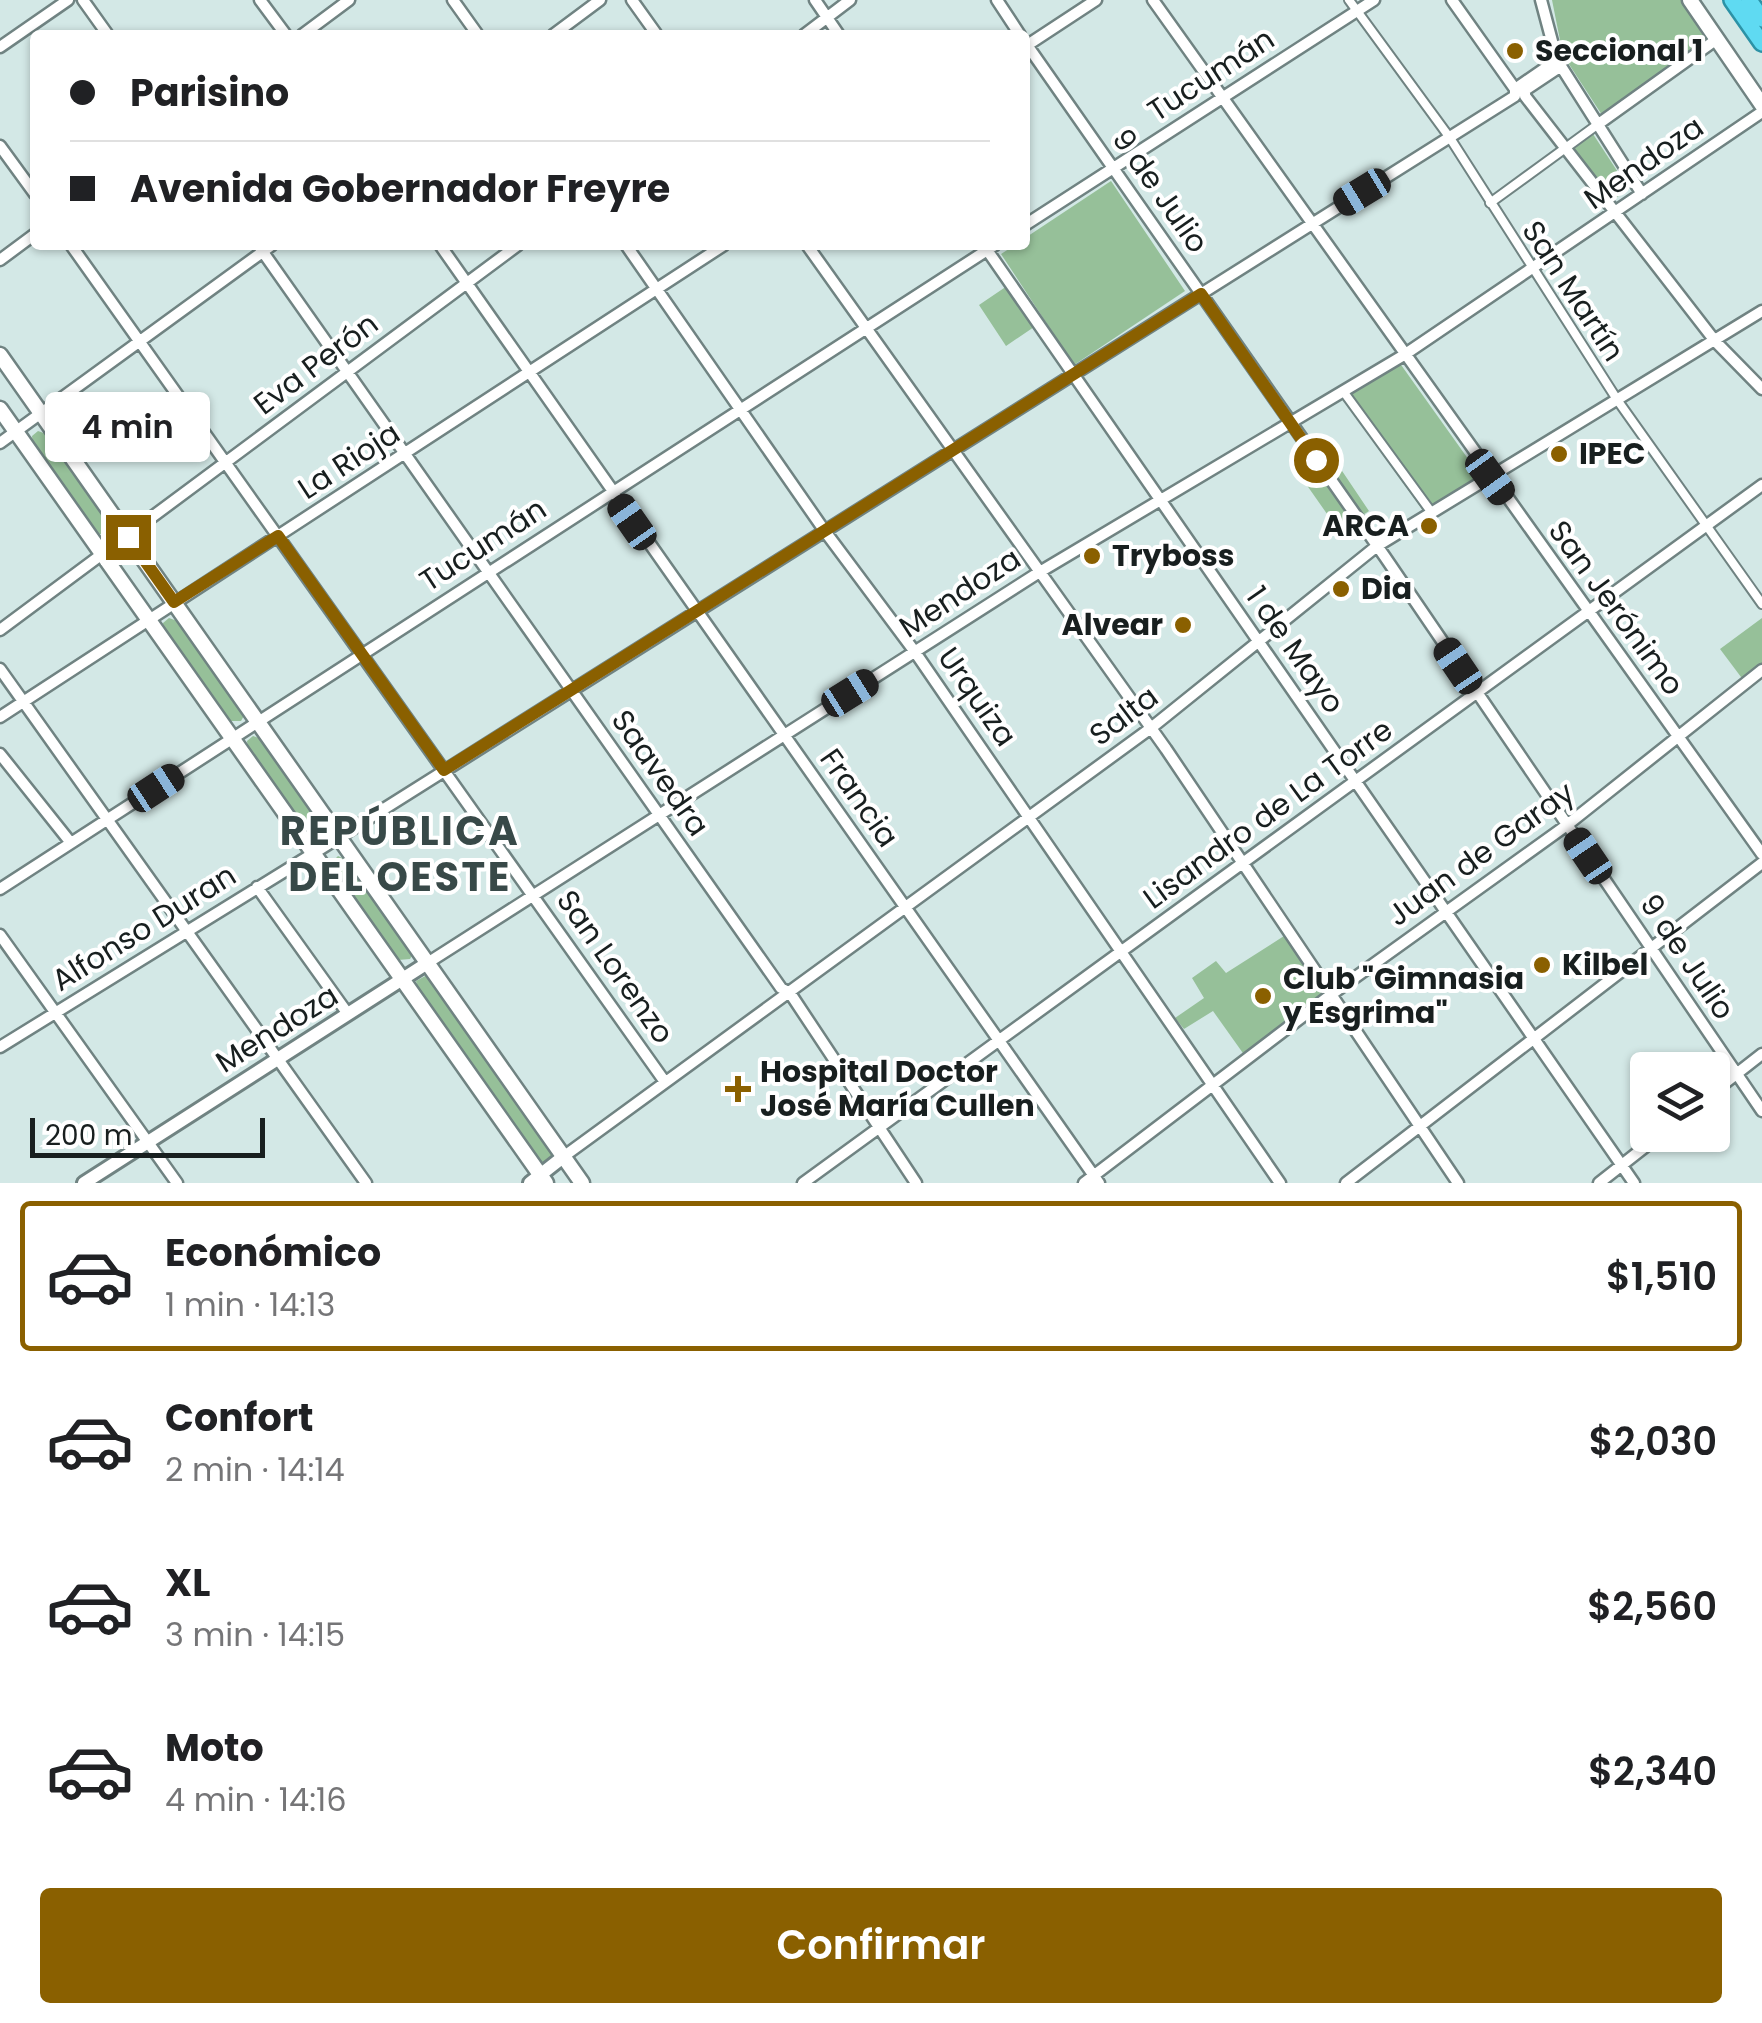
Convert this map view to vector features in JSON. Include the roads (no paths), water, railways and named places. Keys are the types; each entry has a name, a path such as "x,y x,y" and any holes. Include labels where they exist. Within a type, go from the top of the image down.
{"highway":[{"path":"1732,0 1762,43"},
{"path":"1749,0 1762,18"}],"main road":[{"path":"1690,0 1762,108"},
{"path":"0,355 582,1183"},
{"path":"0,408 403,979 539,1180"}],"street":[{"path":"0,47 68,0"},
{"path":"83,0 104,30"},
{"path":"260,0 282,30"},
{"path":"309,30 349,0"},
{"path":"453,0 474,30"},
{"path":"560,30 600,0"},
{"path":"632,0 653,30"},
{"path":"815,0 835,30"},
{"path":"811,30 850,0"},
{"name":"9 de Julio","path":"997,0 1016,30"},
{"path":"1030,38 1096,0"},
{"name":"San Jerónimo","path":"1153,0 1762,854"},
{"name":"San Martín","path":"1349,0 1450,138 1618,401 1762,604"},
{"name":"Tucumán","path":"1030,223 1374,0"},
{"path":"1452,0 1518,94 1716,341 1762,390"},
{"path":"1541,0 1559,63 1642,194"},
{"path":"1490,202 1717,40"},
{"name":"9 de Julio","path":"1030,50 1377,546 1762,1110"},
{"name":"Alfonso Duran","path":"0,1047 1450,138 1526,90 1559,63"},
{"name":"Mendoza","path":"84,1183 1038,573 1404,355 1532,271 1762,108"},
{"path":"0,146 30,187"},
{"path":"0,260 30,238"},
{"name":"San Lorenzo","path":"75,250 665,1082"},
{"path":"0,442 260,250"},
{"name":"Saavedra","path":"266,250 658,815 781,988 790,994 916,1183"},
{"name":"Francia","path":"444,250 999,1038 1092,1181"},
{"name":"Eva Perón","path":"0,630 511,250"},
{"name":"Urquiza","path":"630,250 824,530 915,652 1280,1183"},
{"name":"La Rioja","path":"0,717 716,250"},
{"path":"810,250 1151,728 1458,1183"},
{"name":"Tucumán","path":"0,890 983,250"},
{"name":"1 de Mayo","path":"990,250 1071,375 1634,1183"},
{"name":"Salta","path":"539,1180 665,1082 1151,728 1377,546 1762,311"},
{"path":"1343,391 1432,513"},
{"name":"Lisandro de La Torre","path":"803,1183 1762,485"},
{"path":"0,669 366,1183"},
{"name":"Juan de Garay","path":"1092,1181 1332,994 1567,825 1762,670"},
{"path":"0,754 72,844"},
{"path":"1346,1183 1762,863"},
{"path":"257,887 348,1014"},
{"path":"0,935 177,1183"},
{"path":"1730,1079 1762,1054"},
{"path":"1599,1183 1639,1152"}],"place":[{"name":"Seccional 1","path":"1515,51"},
{"name":"IPEC","path":"1559,454"},
{"name":"ARCA","path":"1429,526"},
{"name":"Tryboss","path":"1092,556"},
{"name":"Dia","path":"1341,589"},
{"name":"Alvear","path":"1183,625"},
{"name":"Kilbel","path":"1542,965"},
{"name":"Club \"Gimnasia y Esgrima\"","path":"1263,996"},
{"name":"Hospital Doctor José María Cullen","path":"738,1089"}],"district":[{"name":"REPÚBLICA DEL OESTE","path":"400,854"}]}
